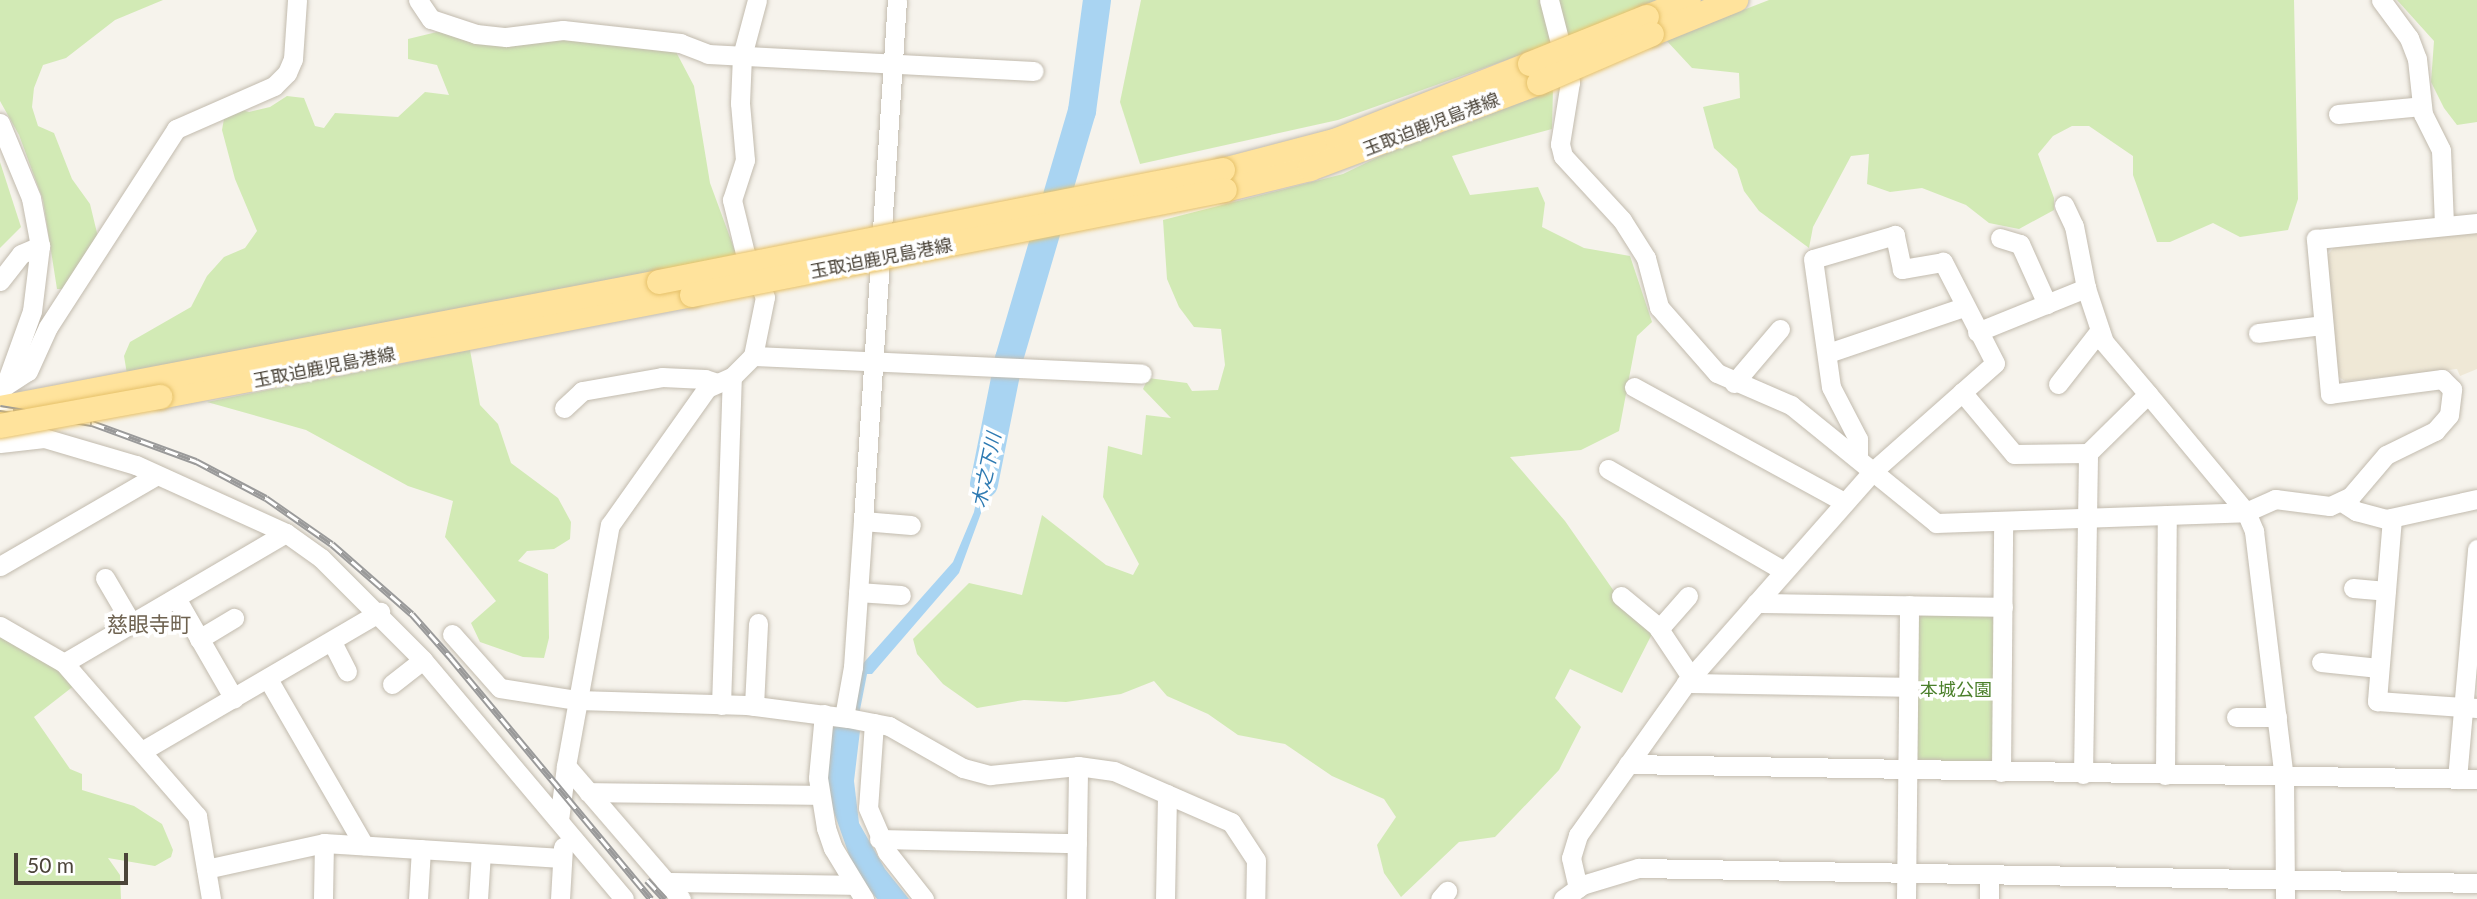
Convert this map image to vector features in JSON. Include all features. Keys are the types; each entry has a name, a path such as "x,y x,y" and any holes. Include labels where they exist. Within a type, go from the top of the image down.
{"main road":[{"name":"玉取迫鹿児島港線","path":"1650,26 1689,0"},
{"name":"玉取迫鹿児島港線","path":"0,426 158,389 393,344 692,295 1224,180 1534,74 1650,26 1736,0"},
{"name":"玉取迫鹿児島港線","path":"393,344 659,282 1224,180"},
{"name":"玉取迫鹿児島港線","path":"1,396 158,389"}],"street":[{"path":"1,396 28,371 48,327 176,129 274,86 287,72 293,59 297,0"},
{"path":"418,0 430,19 475,34 506,37 564,30 648,38 708,54 1034,71"},
{"path":"560,899 566,766 610,525 707,388 724,380 753,356 764,308 763,289 745,253 732,200 745,160 740,103 742,56 757,0"},
{"path":"897,0 858,592 858,720 868,808 879,839 924,899"},
{"path":"1549,0 1570,82 1560,144 1563,156 1602,197 1639,245 1659,307 1700,357 1734,383 1782,399 1936,523 2246,512 2275,499 2326,507 2342,502 2386,455 2435,431 2449,415 2452,389 2442,379 2330,394 2316,239 2477,223"},
{"path":"2381,0 2409,38 2417,59 2422,106 2441,150 2444,226"},
{"path":"2338,114 2422,106"},
{"path":"0,123 31,198 40,246 32,312 1,396"},
{"path":"2064,205 2074,226 2086,288 2104,342 2246,512 2253,531 2284,778 2285,889"},
{"path":"1865,466 1858,439 1831,387 1813,259 1895,235 1902,269 1943,262 1995,363 1962,392 1865,466 1844,502 1689,680 1572,848 1570,893 1609,874 1638,868 1989,875 2285,889 2477,883"},
{"path":"2000,239 2020,244 2047,304"},
{"path":"0,281 21,254 40,246"},
{"path":"763,289 880,267"},
{"path":"1977,332 2086,288"},
{"path":"1828,353 1964,307"},
{"path":"2258,333 2323,325"},
{"path":"1734,383 1780,329"},
{"path":"2058,384 2100,330"},
{"path":"753,356 1142,374"},
{"path":"564,408 582,391 662,377 724,380"},
{"path":"721,705 724,380"},
{"path":"1634,387 1844,502"},
{"path":"1962,392 2014,454 2088,453 2148,394"},
{"path":"0,443 51,440 157,475 286,533 321,558 380,612 423,660 622,898"},
{"path":"2083,774 2088,453"},
{"path":"1608,469 1784,571"},
{"path":"0,566 157,475"},
{"path":"2342,502 2367,515 2392,518 2477,499"},
{"path":"2165,775 2166,515"},
{"path":"2392,518 2376,701 2470,707"},
{"path":"863,521 911,525"},
{"path":"2001,772 2003,522"},
{"path":"64,663 286,533"},
{"path":"2457,779 2470,707 2477,549"},
{"path":"105,578 132,624"},
{"path":"2353,588 2386,591"},
{"path":"858,592 901,595"},
{"path":"1621,596 1659,629 1689,680"},
{"path":"1659,629 1688,596"},
{"path":"176,598 234,699"},
{"path":"1756,603 2003,607"},
{"path":"1906,899 1909,605"},
{"path":"142,751 380,612"},
{"path":"199,639 234,618"},
{"path":"754,706 758,623"},
{"path":"0,626 64,663 197,816 211,899"},
{"path":"452,634 500,688 577,700 754,706 858,720 889,726 962,768 990,775 1078,765 1114,771 1231,822 1256,860 1255,899"},
{"path":"332,642 347,671"},
{"path":"392,684 423,660"},
{"path":"2321,662 2379,668"},
{"path":"268,679 364,845"},
{"path":"1689,680 1908,688"},
{"path":"824,714 818,794 832,848 858,892"},
{"path":"2236,717 2277,717"},
{"path":"1628,764 2284,778 2477,779"},
{"path":"1076,899 1078,765"},
{"path":"566,766 681,899"},
{"path":"588,792 818,794"},
{"path":"1165,899 1167,794"},
{"path":"879,839 1077,843"},
{"path":"206,869 324,843 562,858"},
{"path":"323,899 324,843"},
{"path":"418,899 421,849"},
{"path":"478,899 481,853"},
{"path":"1989,875 1989,899"},
{"path":"665,882 858,892"}],"shaded area":[{"path":"2477,231 2477,369 2460,376 2457,369 2345,381 2336,375 2327,256 2335,246"}],"green space":[{"path":"0,0 163,0 115,20 66,58 43,65 34,88 32,107 38,126 54,133 72,179 90,204 98,237 64,289 57,289 43,200 19,135 0,101"},
{"path":"1141,0 1541,0 1551,44 1338,120 1140,164 1120,102"},
{"path":"1555,0 1660,0 1565,40"},
{"path":"1769,0 2294,0 2298,199 2288,230 2240,237 2213,223 2170,242 2157,242 2133,175 2133,156 2089,126 2072,126 2053,136 2038,154 2054,198 2054,210 2019,229 1989,223 1966,205 1922,188 1890,192 1867,184 1869,154 1851,156 1813,227 1809,248 1759,211 1744,191 1737,169 1714,148 1703,107 1740,98 1739,73 1692,68 1666,40"},
{"path":"2397,0 2477,0 2477,122 2457,125 2444,108 2431,82 2434,41"},
{"path":"441,31 558,36 674,48 694,86 710,183 738,259 127,374 124,356 130,342 191,307 207,276 224,257 245,248 257,231 235,179 222,130 225,113 235,108 249,112 270,107 287,96 304,98 315,126 324,128 335,113 398,117 425,92 449,95 437,65 408,59 408,39"},
{"path":"1553,88 1552,129 1452,156 1470,195 1538,187 1545,203 1542,227 1584,248 1630,256 1652,322 1637,336 1619,431 1581,450 1510,457 1565,521 1618,597 1653,632 1622,693 1570,669 1555,698 1581,727 1559,770 1495,837 1459,842 1401,897 1384,873 1377,845 1396,817 1384,799 1332,776 1285,744 1238,735 1208,714 1167,696 1154,681 1121,694 1066,702 1024,700 977,708 943,684 917,654 913,639 969,583 1022,595 1042,515 1106,565 1133,575 1139,564 1103,497 1108,446 1142,455 1146,415 1171,418 1143,389 1148,378 1187,383 1192,391 1218,390 1225,365 1221,329 1194,327 1179,307 1167,279 1163,220 1343,174 1399,147"},
{"path":"0,162 21,227 0,248"},
{"path":"470,350 480,405 498,424 511,463 558,498 571,522 570,539 554,549 527,551 518,561 548,574 549,638 544,658 523,657 480,642 471,623 496,601 445,537 453,501 408,486 306,430 207,402"},
{"name":"本城公園","path":"1923,612 1990,614 1996,620 1994,759 1987,764 1922,764 1915,757 1918,620"},
{"path":"0,632 61,669 75,685 34,717 70,769 82,774 82,790 134,806 162,824 173,850 171,857 155,866 108,858 120,875 121,899 0,899"}],"water":[{"path":"988,446 993,448 984,505 959,573 872,674 867,674 856,730 860,731 854,781 859,823 885,869 909,899 877,899 855,872 829,798 825,775 833,725 846,728 859,668 953,562 974,512"}],"waterway":[{"name":"木之下川","path":"984,484 1009,359 1082,111 1097,0"}],"railway":[{"path":"0,408 92,423 196,461 266,498 332,544 412,614 651,899"},
{"path":"647,880 665,899"}],"district":[{"name":"慈眼寺町","path":"149,624"}]}
